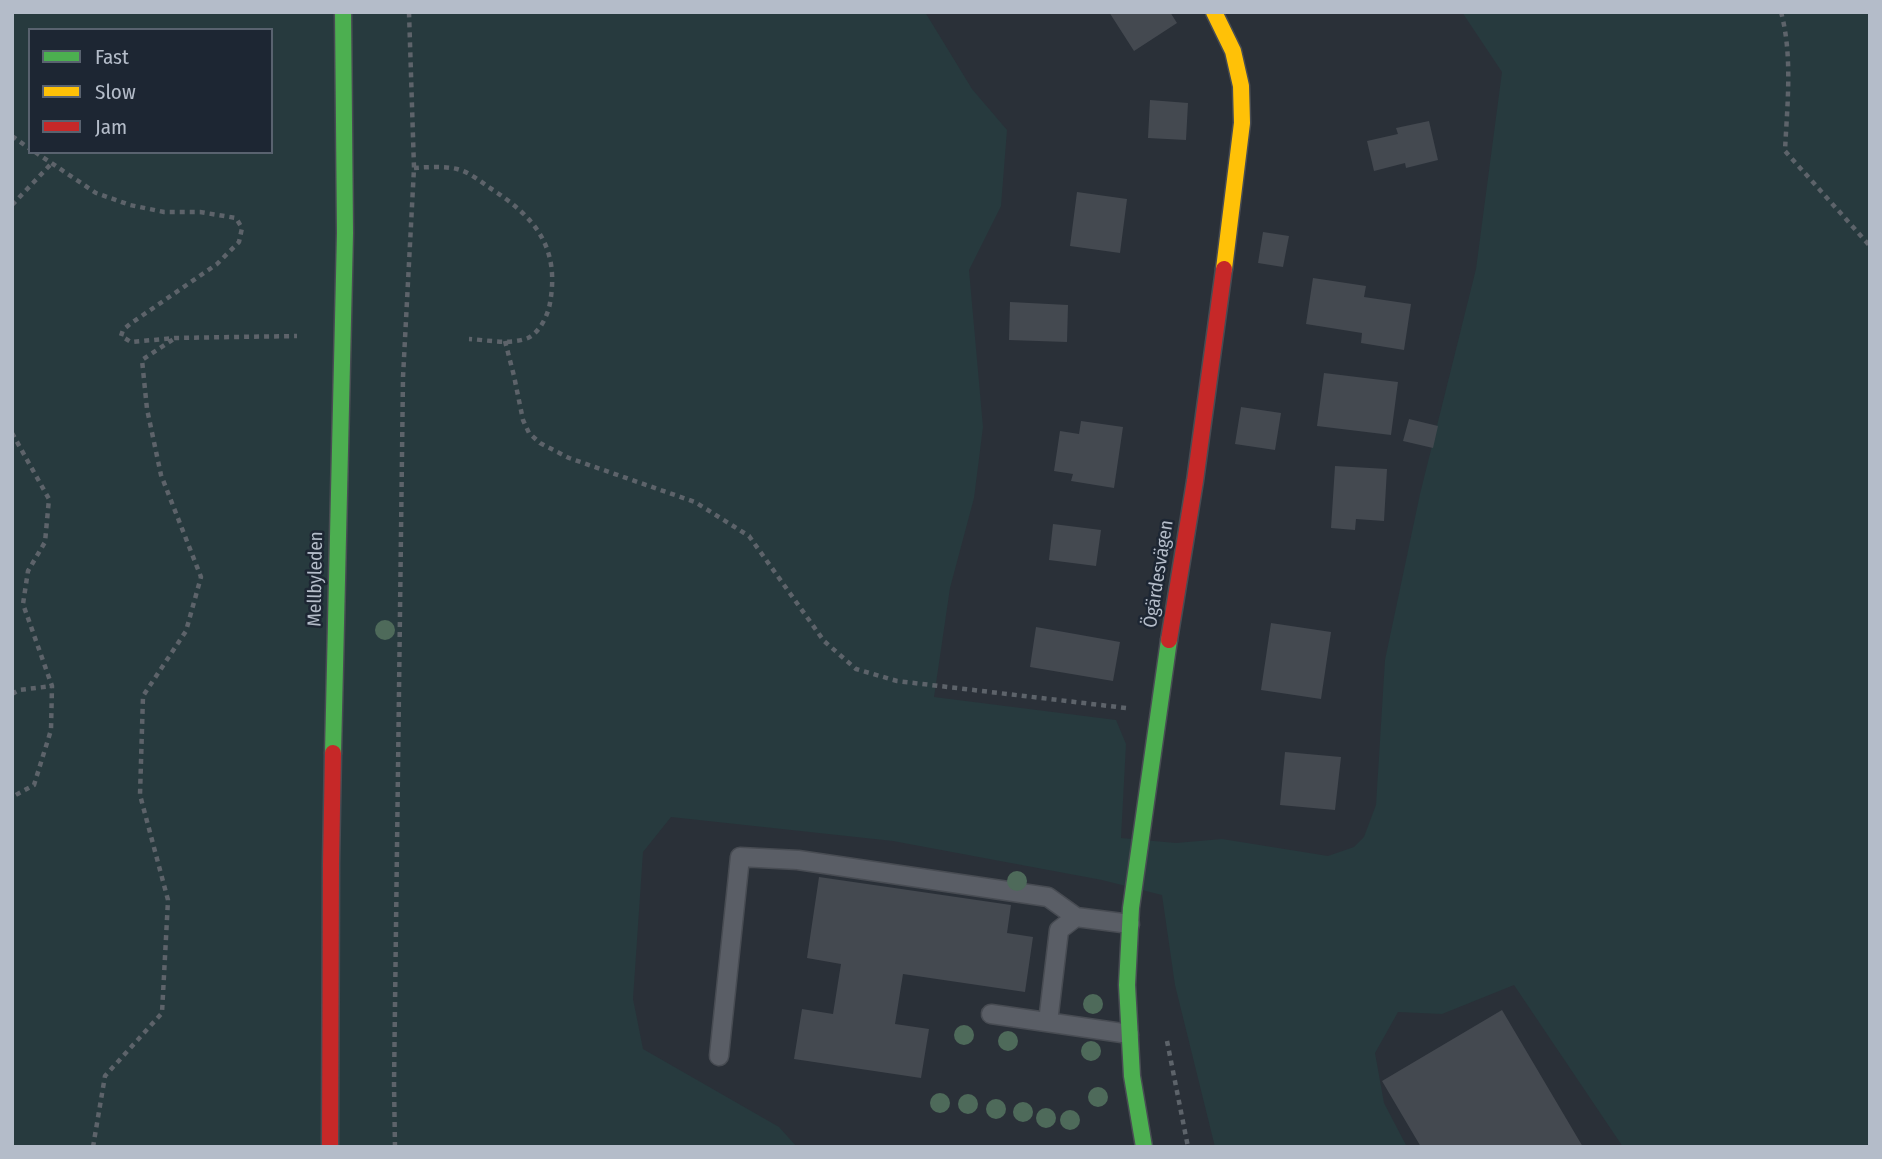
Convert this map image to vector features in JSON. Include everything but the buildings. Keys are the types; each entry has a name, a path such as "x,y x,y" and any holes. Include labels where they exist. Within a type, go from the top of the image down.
{"street":[{"name":"Mellbyleden","path":"330,1147 332,837 345,233 343,12"},
{"name":"Ögärdesvägen","path":"1144,1147 1132,1076 1129,1034 1127,985 1130,924 1158,711 1195,481 1241,123 1241,86 1233,51 1214,12"}],"lane":[{"path":"719,1056 740,857 798,860 1048,897 1076,916 1130,924"},
{"path":"1048,1022 1059,930 1076,916"},
{"path":"991,1013 1129,1034"}],"path":[{"path":"395,1147 403,377 414,167 409,12"},
{"path":"1781,12 1788,90 1785,151 1870,246"},
{"path":"12,136 28,148"},
{"path":"38,154 96,193 130,205 164,212 200,212 236,218 242,229 239,242 217,264 130,324 123,330 121,337 131,342 175,338 297,336"},
{"path":"12,205 51,164"},
{"path":"414,167 458,169 477,179 508,200 537,228 551,256 554,283 549,310 538,330 530,337 505,341 469,339"},
{"path":"93,1147 105,1076 162,1013 168,900 141,795 144,696 186,631 201,577 161,475 147,409 142,360 175,338"},
{"path":"505,341 523,420 529,433 540,443 569,458 695,502 749,536 824,640 856,669 897,681 1158,711"},
{"path":"12,433 48,499 45,541 28,570 23,604 52,686 51,730 34,785 12,797"},
{"path":"12,694 19,690 52,686"}],"green space":[{"path":"12,12 925,12 972,89 1007,130 1001,206 969,270 983,427 974,498 950,588 934,697 1116,720 1126,744 1121,838 1176,843 1222,839 1328,856 1354,847 1364,837 1376,805 1385,660 1420,494 1476,269 1502,72 1462,12 1870,12 1870,1147 1623,1147 1514,985 1442,1014 1398,1012 1375,1053 1384,1103 1407,1147 1215,1147 1175,985 1162,895 1102,880 893,841 671,817 643,852 633,999 643,1049 779,1127 797,1147 12,1147"}],"traffic: fast":[{"path":"333,753 345,233 343,12"},
{"path":"1144,1147 1132,1076 1127,985 1131,908 1169,640"}],"traffic: slow":[{"path":"1214,12 1233,51 1241,86 1242,123 1224,269"}],"traffic: jam":[{"path":"1169,640 1195,481 1224,269"},
{"path":"330,1147 333,753"}]}
